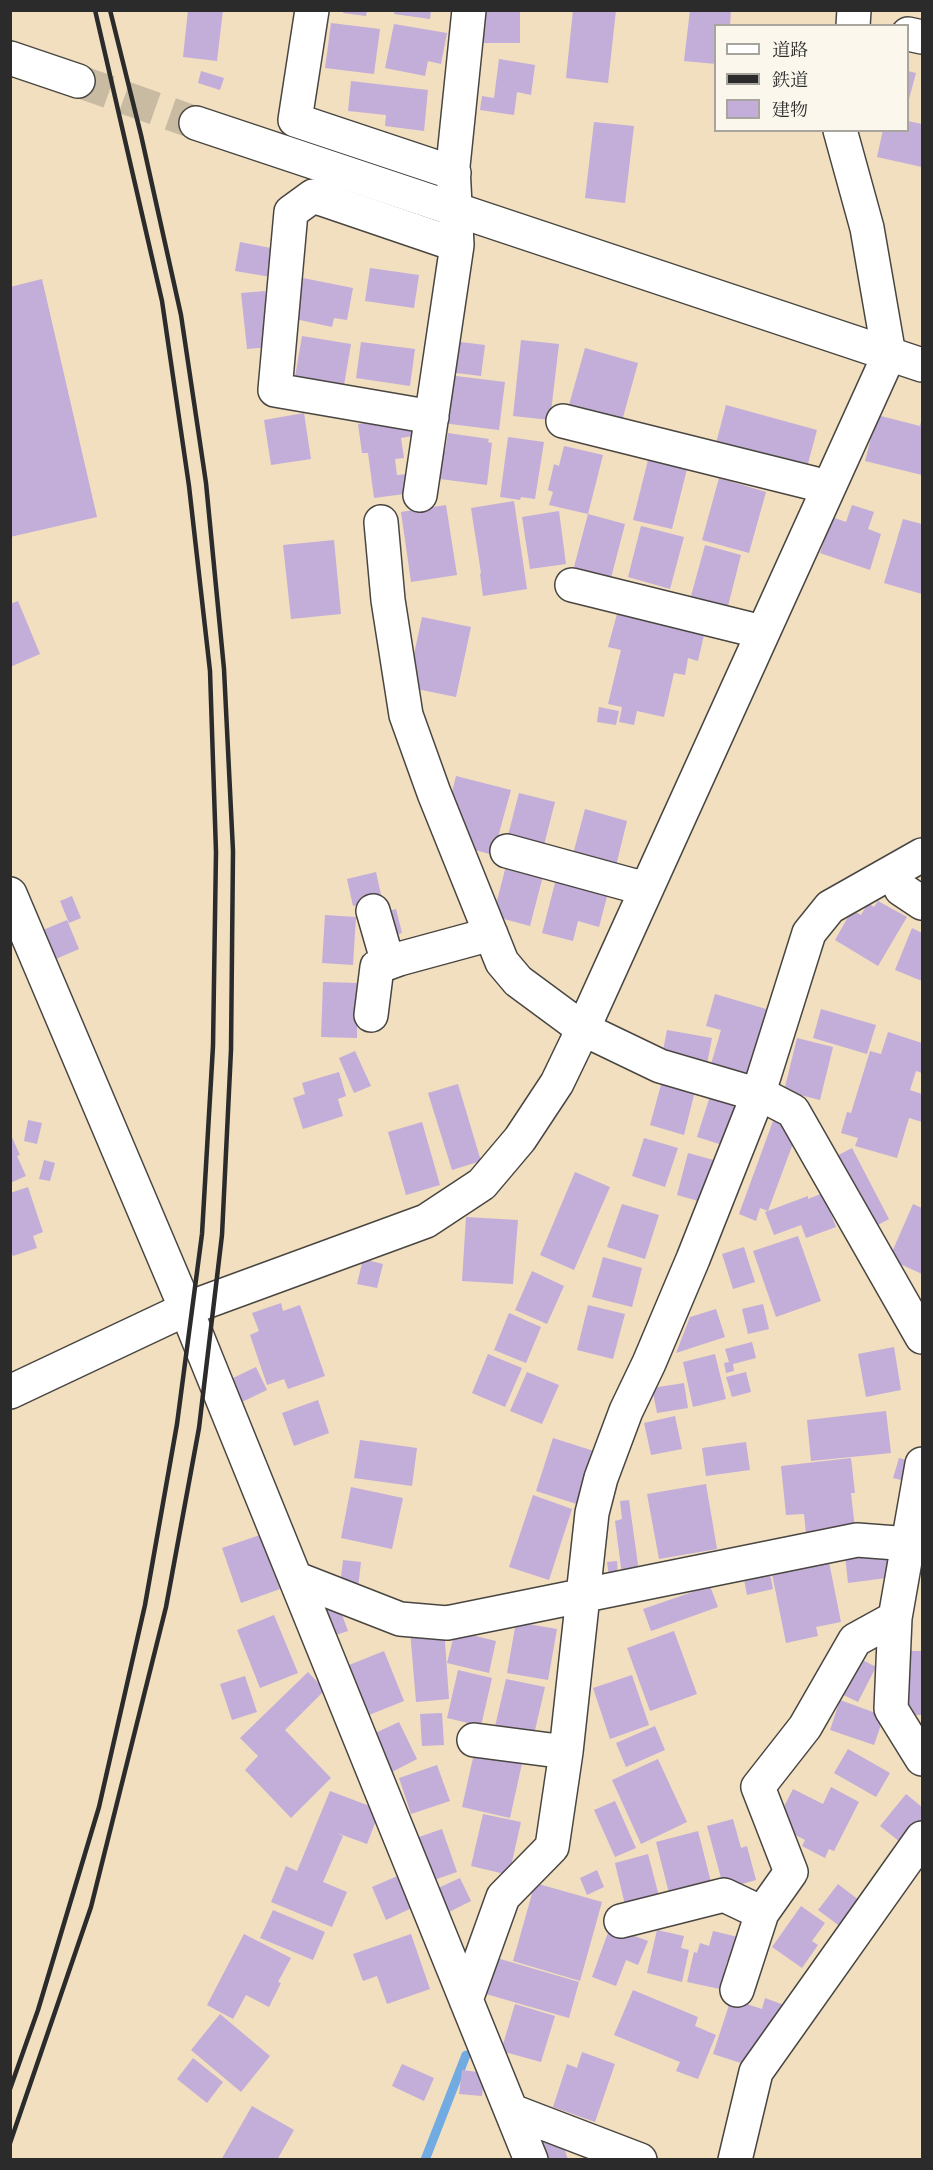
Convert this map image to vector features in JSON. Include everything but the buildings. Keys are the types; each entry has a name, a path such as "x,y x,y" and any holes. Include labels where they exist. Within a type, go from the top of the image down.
{"street":[{"path":"312,10 296,120 454,173"},
{"path":"420,495 457,245 453,166 469,10"},
{"path":"10,58 78,81"},
{"path":"196,123 922,365"},
{"path":"10,1392 186,1309 426,1221 482,1184 520,1139 557,1083 889,355 867,228 841,132"},
{"path":"432,417 275,390 291,212 313,196 457,245"},
{"path":"563,421 828,488"},
{"path":"381,522 388,600 406,715 434,793 502,963 518,981 583,1029 660,1066 766,1097 793,1111 922,1337"},
{"path":"572,585 762,632"},
{"path":"507,851 646,889"},
{"path":"466,2000 503,1898 552,1847 566,1752 592,1513 601,1478 626,1411 649,1364 766,1097 809,933 830,907 922,855"},
{"path":"10,894 186,1309 531,2160"},
{"path":"373,911 388,963"},
{"path":"371,1015 377,967 491,934"},
{"path":"922,1464 916,1546 895,1618 891,1709 922,1759"},
{"path":"295,1578 400,1619 447,1623 857,1540 916,1546"},
{"path":"737,1990 762,1913 791,1872 759,1787 805,1727 855,1640 895,1618"},
{"path":"474,1740 566,1752"},
{"path":"735,2160 756,2072 922,1838"},
{"path":"621,1921 724,1896 762,1913"},
{"path":"512,2111 640,2160"}],"waterway":[{"path":"425,2160 466,2055"}],"tunnel":[{"path":"78,81 196,123"}],"railway":[{"path":"10,2089 38,2010 99,1807 145,1605 177,1424 202,1234 213,1046 216,852 210,671 189,486 162,301 95,10"},
{"path":"10,2143 91,1907 166,1607 199,1428 222,1235 231,1050 233,851 224,669 206,483 181,315 141,135 110,10"}]}
